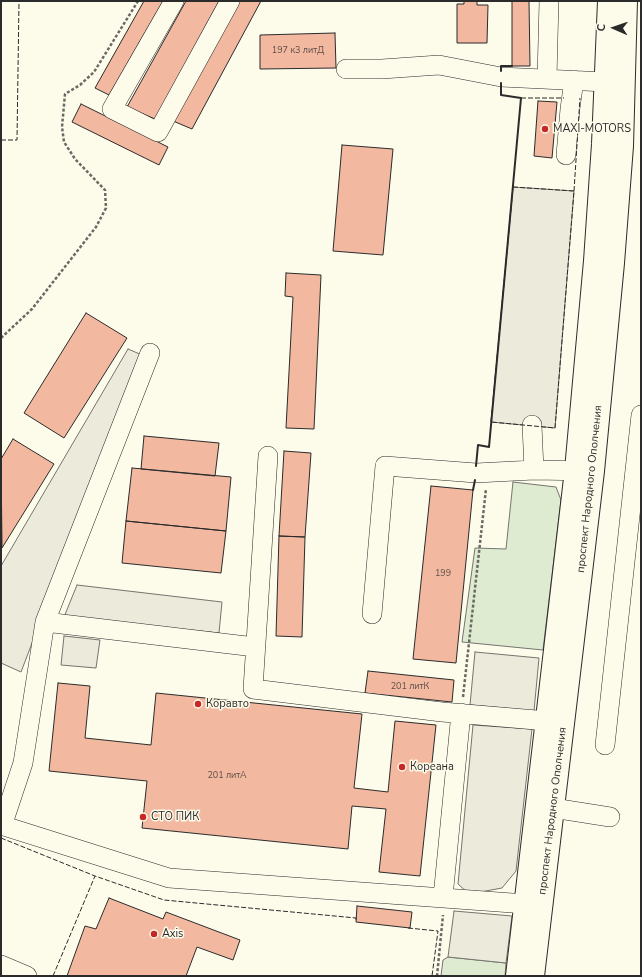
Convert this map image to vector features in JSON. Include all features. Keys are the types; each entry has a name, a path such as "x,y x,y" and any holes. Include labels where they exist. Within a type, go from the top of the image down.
{"main road":[{"name":"проспект Народного Ополчения","path":"533,976 553,808 584,470 606,82 609,1"},
{"name":"проспект Народного Ополчения","path":"517,976 548,721 613,262 622,146 626,1"}],"lane":[{"path":"174,1 112,109 158,132 230,1"},
{"path":"547,78 549,1"},
{"path":"346,69 382,69 439,65 501,77 606,82"},
{"path":"566,155 574,80"},
{"path":"150,353 45,622 23,764 2,826 169,878 526,904"},
{"path":"605,745 641,415"},
{"path":"532,425 534,470"},
{"path":"268,456 253,689 461,713 548,721"},
{"path":"372,614 385,466 476,473 534,470 584,470"},
{"path":"45,622 255,647"},
{"path":"443,897 461,713"},
{"path":"553,808 610,817"},
{"path":"1,965 27,976"}],"path":[{"path":"1,338 36,304 96,227 106,208 104,190 75,158 64,142 62,127 65,94 80,85 94,72 138,1"},
{"path":"461,713 488,472"},
{"path":"438,976 443,897"}],"green space":[{"path":"513,482 556,487 561,500 543,650 462,642 475,548 506,549"},
{"path":"448,957 506,963 505,976 441,976 443,960"}],"shaded area":[{"path":"513,187 574,191 555,428 491,422"},
{"path":"128,349 142,355 21,672 1,663 1,566"},
{"path":"77,585 222,602 219,633 64,617"},
{"path":"64,636 100,640 96,668 61,665"},
{"path":"475,652 539,658 534,711 470,705"},
{"path":"473,725 532,729 516,871 502,888 469,894 458,884"},
{"path":"454,911 512,916 506,963 448,957"}],"building":[{"path":"144,1 163,1 109,95 95,88"},
{"path":"186,1 219,1 155,119 127,107"},
{"path":"239,1 261,1 192,129 173,121"},
{"path":"464,1 477,1 477,5 488,5 487,43 457,43 457,4 464,4"},
{"path":"512,1 529,1 530,66 512,66"},
{"path":"335,33 336,68 260,69 260,35"},
{"name":"MAXI-MOTORS","path":"538,101 557,102 552,158 534,156"},
{"path":"81,104 168,147 159,165 72,122"},
{"path":"342,145 393,149 383,255 333,251"},
{"path":"286,273 321,275 314,429 286,428 293,297 285,296"},
{"path":"86,313 127,338 64,438 24,413"},
{"path":"144,436 219,443 215,476 141,469"},
{"path":"13,439 54,464 2,548 1,459"},
{"path":"284,451 311,453 305,537 279,536"},
{"path":"132,468 231,477 226,531 126,521"},
{"path":"431,486 473,490 456,663 413,659"},
{"path":"126,521 226,531 221,573 122,563"},
{"path":"279,536 305,537 302,637 276,636"},
{"path":"368,671 454,680 452,702 365,693"},
{"path":"58,683 90,686 85,738 151,745 156,693 362,714 354,788 388,792 395,721 436,725 420,876 379,872 386,809 352,806 348,849 142,828 147,781 49,771"},
{"name":"Axis","path":"109,898 163,919 166,912 240,940 233,960 197,947 186,976 67,976 85,926 96,929"},
{"path":"357,906 412,912 410,928 356,922"}],"fence":[{"path":"1,140 17,140 19,1"},
{"path":"521,98 564,98"},
{"path":"574,191 580,98"},
{"path":"513,187 574,191 555,428 491,422 513,187"},
{"path":"1,838 95,876"},
{"path":"53,976 95,876 164,900 356,918 356,921"},
{"path":"408,928 438,931 432,976"}],"wall":[{"path":"501,71 501,66 512,66"},
{"path":"476,466 478,445 489,447 521,98 501,95 501,83"},
{"path":"473,490 475,480"}],"place":[{"name":"MAXI-MOTORS","path":"545,129"},
{"name":"Коравто","path":"198,704"},
{"name":"Кореана","path":"402,767"},
{"name":"СТО ПИК","path":"143,817"},
{"name":"Axis","path":"154,934"}]}
